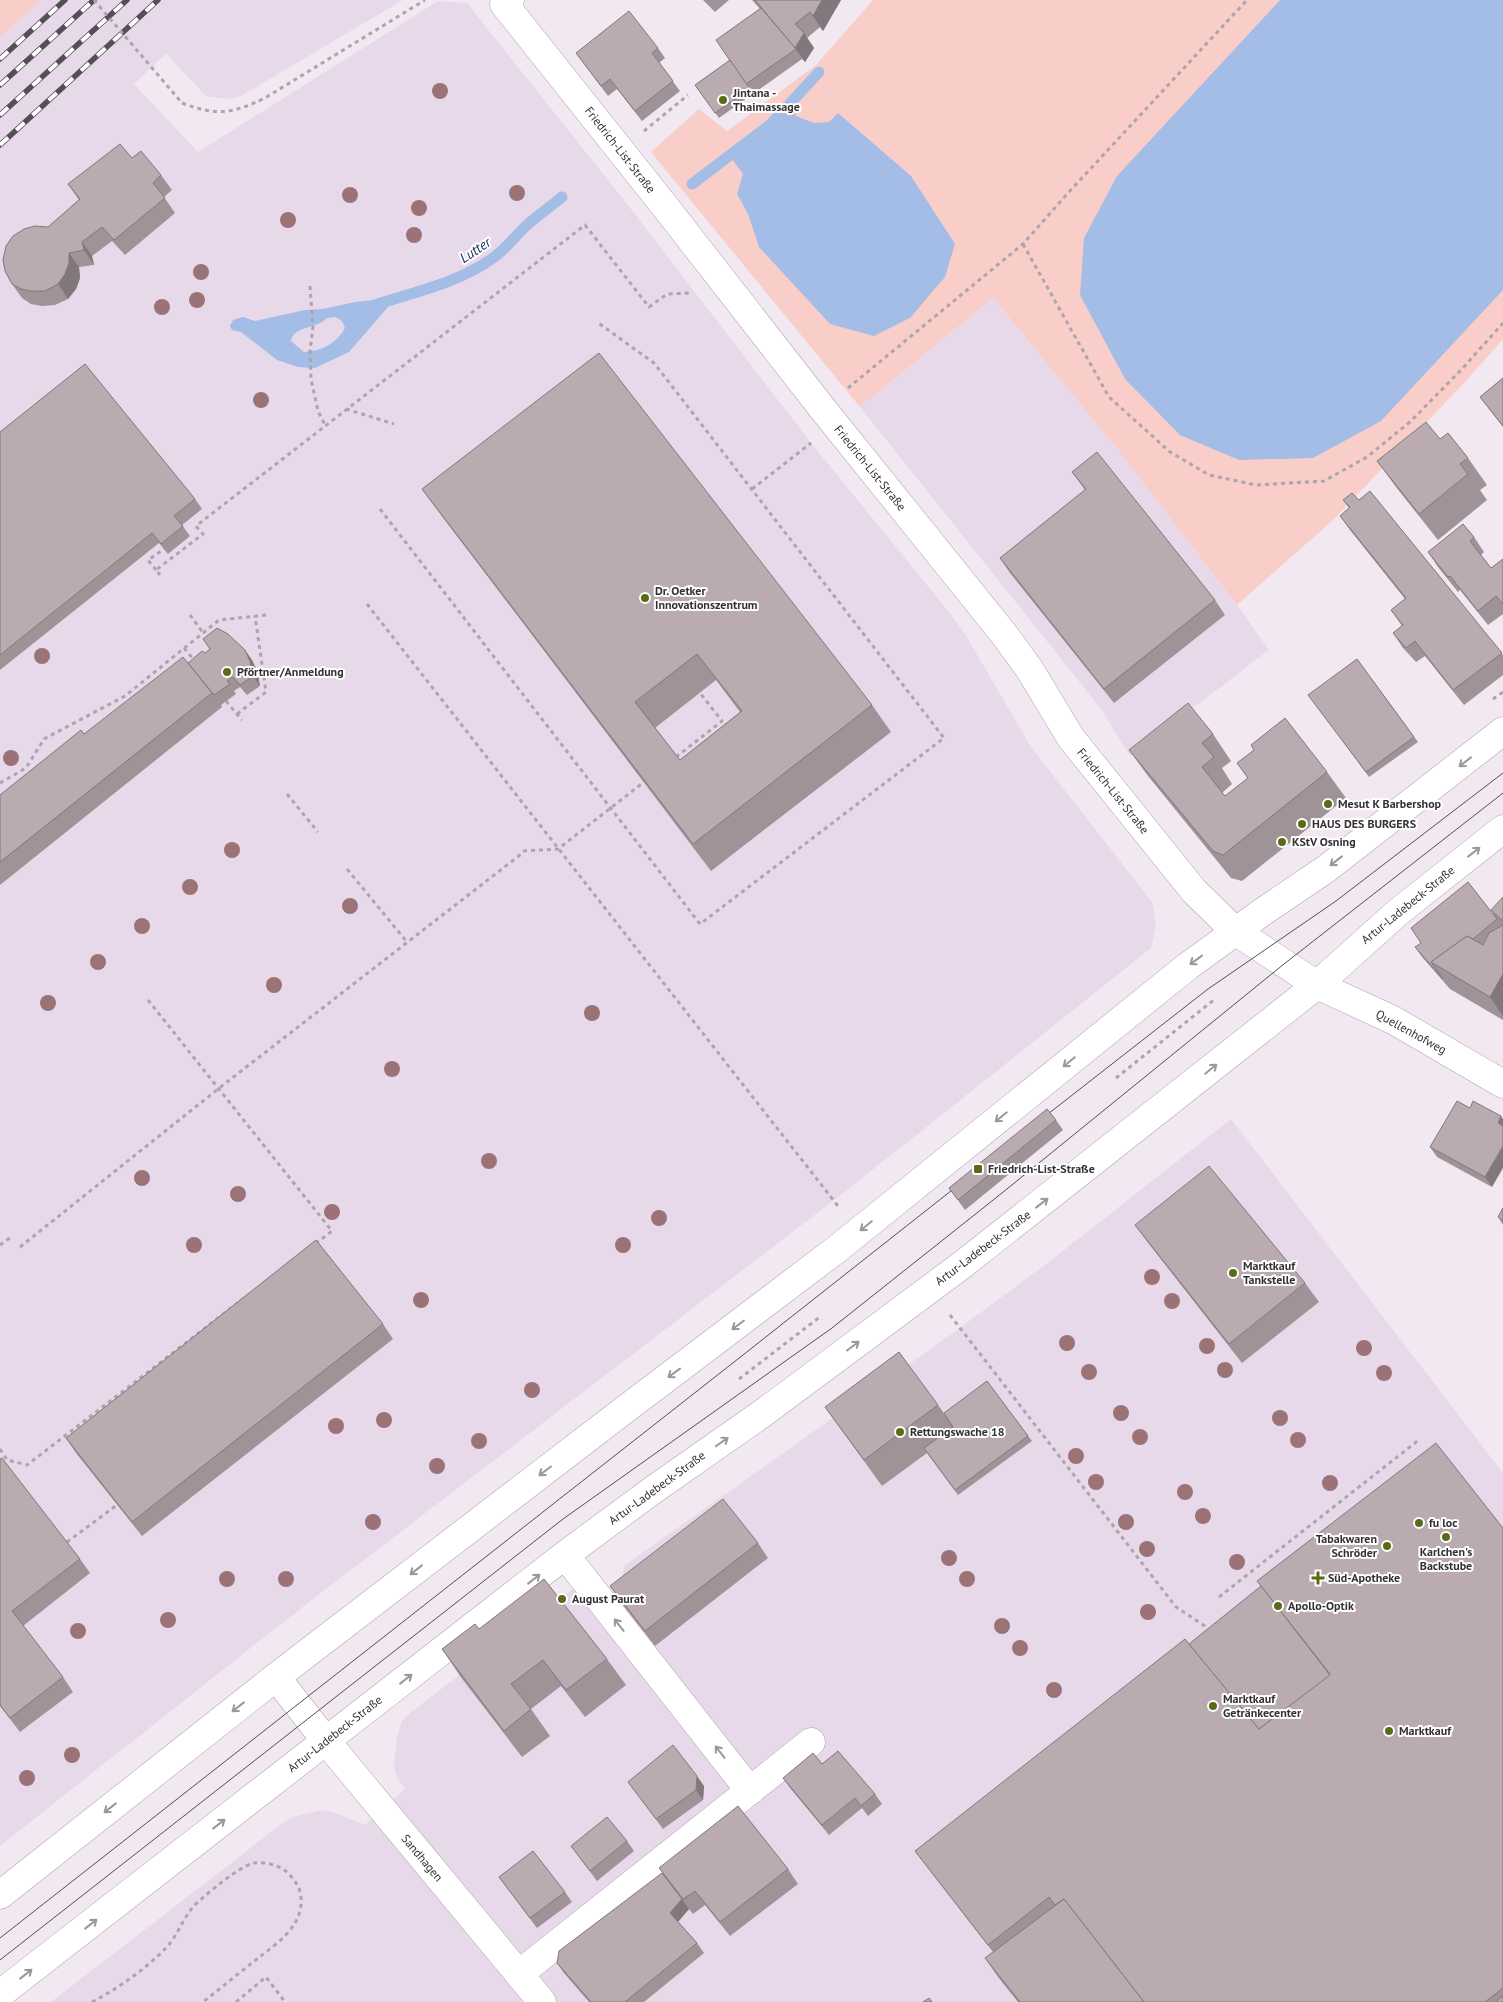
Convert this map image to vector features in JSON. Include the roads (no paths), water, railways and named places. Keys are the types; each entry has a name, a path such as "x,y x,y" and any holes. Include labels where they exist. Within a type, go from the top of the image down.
{"street":[{"name":"Friedrich-List-Straße","path":"507,2 828,417 1003,632 1030,670 1071,738 1194,891 1235,931"},
{"path":"0,1895 276,1677 584,1440 837,1249 1188,966 1235,931 1326,869 1503,731"},
{"name":"Artur-Ladebeck-Straße","path":"0,1994 565,1555 653,1490 763,1413 962,1265 1317,985 1397,913 1503,829"},
{"path":"1235,931 1317,985"},
{"name":"Quellenhofweg","path":"1317,985 1393,1020 1503,1084"},
{"path":"565,1555 750,1791"},
{"name":"Sandhagen","path":"276,1677 326,1741 542,2002"},
{"path":"519,1974 811,1742"}],"water":[{"path":"1280,0 1503,0 1503,290 1381,421 1313,458 1239,460 1180,435 1125,379 1080,295 1084,238 1117,176"},
{"path":"789,104 796,116 814,123 829,122 838,113 911,176 955,244 945,277 910,318 874,336 830,324 759,247 748,214 737,194 743,174 729,155 771,124"},
{"path":"383,299 389,301 388,307 349,352 315,368 298,367 277,360 241,332 232,330 230,326 233,320 243,317 255,321 355,302","holes":["335,317 342,321 345,328 342,333 323,348 304,352 291,341 296,333 323,322 327,318"]}],"waterway":[{"name":"Lutter","path":"692,184 771,124 819,72"},
{"name":"Lutter","path":"375,305 450,281 479,267 497,255 526,226 562,197"}],"tram line":[{"path":"1039,1121 1208,989 1336,901 1503,773"},
{"path":"0,1960 563,1519 832,1328 1284,964 1503,793"},
{"path":"0,1938 961,1183"}],"railway":[{"path":"0,59 65,0"},
{"path":"0,85 94,0"},
{"path":"0,115 127,0"},
{"path":"0,145 158,0"}],"place":[{"name":"Jintana - Thaimassage","path":"723,100"},
{"name":"Dr. Oetker Innovationszentrum","path":"645,598"},
{"name":"Pförtner/Anmeldung","path":"227,672"},
{"name":"Mesut K Barbershop","path":"1328,804"},
{"name":"HAUS DES BURGERS","path":"1302,824"},
{"name":"KStV Osning","path":"1282,842"},
{"name":"Friedrich-List-Straße","path":"978,1169"},
{"name":"Marktkauf Tankstelle","path":"1233,1273"},
{"name":"Rettungswache 18","path":"900,1432"},
{"name":"fu loc","path":"1419,1523"},
{"name":"Karlchen's Backstube","path":"1446,1537"},
{"name":"Tabakwaren Schröder","path":"1387,1546"},
{"name":"Süd-Apotheke","path":"1318,1578"},
{"name":"August Paurat","path":"562,1599"},
{"name":"Apollo-Optik","path":"1278,1606"},
{"name":"Marktkauf Getränkecenter","path":"1213,1706"},
{"name":"Marktkauf","path":"1389,1731"}]}
